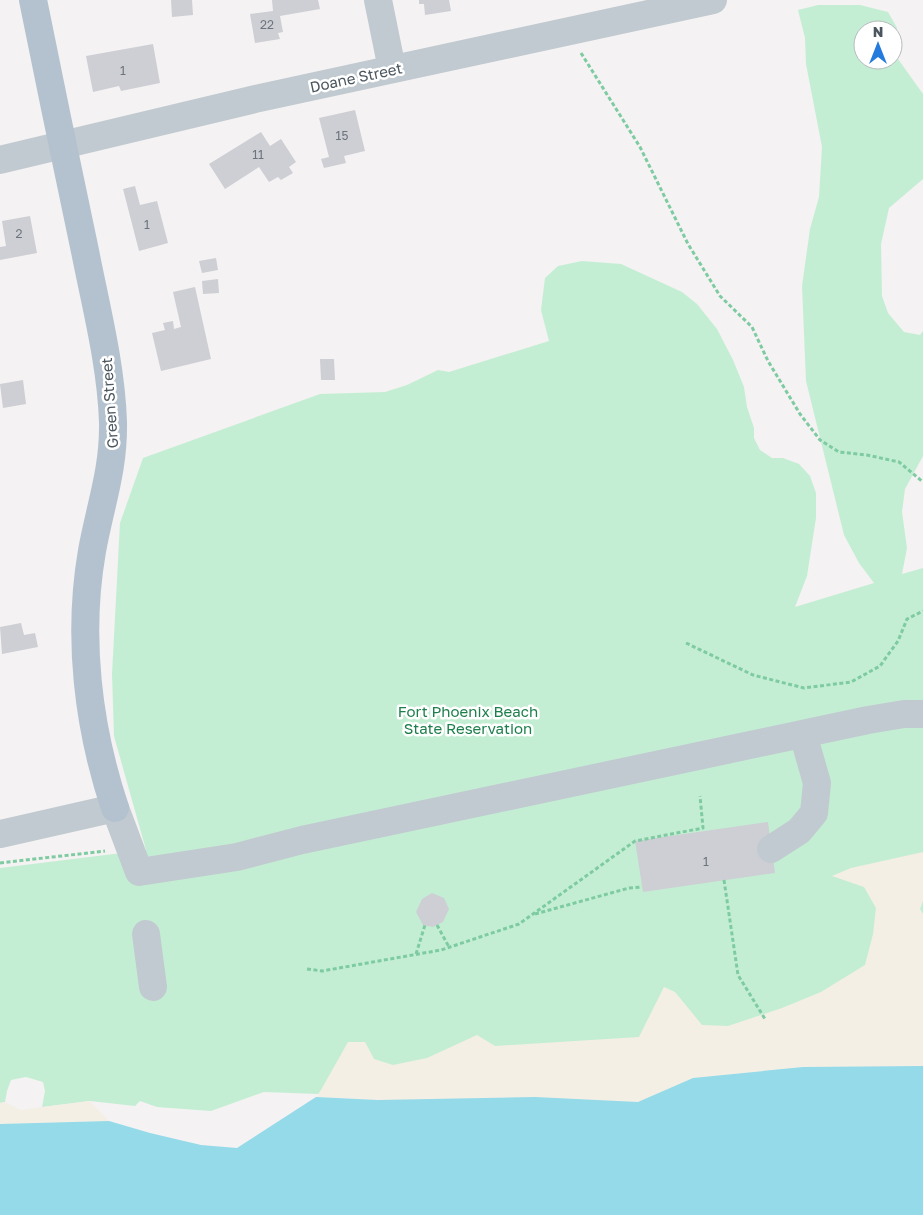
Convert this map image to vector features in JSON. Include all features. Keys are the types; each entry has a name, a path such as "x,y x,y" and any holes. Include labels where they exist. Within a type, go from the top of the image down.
{"main road":[{"name":"Green Street","path":"34,0 100,325 112,412 113,453 92,552 86,622 90,697 94,729 104,776 115,808"}],"street":[{"path":"378,0 392,69"},
{"name":"Doane Street","path":"0,160 187,114 713,0"},
{"path":"0,834 115,808 139,872 236,857 302,840 803,734 904,714 923,714"},
{"path":"772,849 799,831 814,813 817,783 803,734"},
{"path":"146,934 153,988"}],"path":[{"path":"568,32 640,147 688,244 720,296 752,327 768,361 800,414 820,440 839,452 867,455 899,462 923,482"},
{"path":"686,643 753,675 804,688 852,682 880,666 898,642 907,619 923,610"},
{"path":"307,969 322,971 449,947 519,924 635,841 703,828 700,796"},
{"path":"0,863 106,851"},
{"path":"724,880 738,976 765,1019"},
{"path":"532,915 629,888 642,887"},
{"path":"416,954 425,925"},
{"path":"437,925 449,947"}],"green space":[{"name":"Fort Phoenix Beach State Reservation","path":"818,5 860,5 888,12 892,20 853,20 853,70 903,70 903,66 923,94 923,179 889,208 881,244 882,296 888,313 904,332 920,335 923,331 923,456 905,489 902,512 907,548 902,574 923,568 923,1055 323,1089 318,1094 264,1092 211,1111 157,1107 140,1101 135,1106 90,1101 42,1107 45,1091 43,1082 26,1077 11,1080 5,1102 0,1103 0,868 146,850 114,736 112,674 120,523 143,458 320,394 385,392 407,385 438,370 449,372 549,341 541,310 545,278 558,266 582,261 621,264 682,292 697,304 717,329 733,360 744,387 747,407 754,428 754,438 760,450 772,458 783,458 799,464 810,476 816,493 816,518 807,576 795,607 874,583 859,563 844,535 806,381 802,286 810,229 819,197 822,147 806,64 805,38 798,10"}],"sand":[{"path":"923,852 923,901 920,909 923,914 923,1110 696,1114 317,1097 348,1042 365,1042 374,1059 393,1065 427,1058 477,1035 495,1046 639,1037 664,987 675,992 702,1025 728,1026 782,1008 821,992 865,965 873,934 876,908 864,887 832,876 851,868"},
{"path":"90,1101 109,1121 79,1138 0,1146 0,1103 5,1102 20,1110"}],"water":[{"path":"923,1066 923,1215 0,1215 0,1124 109,1121 201,1145 237,1148 316,1097 378,1100 535,1097 638,1102 693,1078 803,1067"}],"building":[{"path":"171,0 192,0 193,15 172,17"},
{"path":"272,0 318,0 320,9 280,16 283,32 278,33 280,39 255,43 250,14 273,11"},
{"path":"419,0 449,0 451,11 425,15 424,4 419,4"},
{"path":"153,44 160,83 121,91 119,86 93,92 86,56"},
{"path":"355,110 365,151 344,156 346,163 324,168 321,159 329,157 319,118"},
{"path":"261,132 270,146 281,139 296,162 289,167 293,173 281,180 278,177 269,182 259,167 225,189 209,164"},
{"path":"135,186 140,205 157,201 168,243 139,251 123,189"},
{"path":"30,216 37,253 0,260 0,247 6,246 2,221"},
{"path":"216,258 218,270 202,273 199,261"},
{"path":"218,279 219,293 203,294 202,281"},
{"path":"195,287 211,359 161,371 152,333 165,330 163,323 173,321 174,329 181,327 173,292"},
{"path":"320,359 334,359 335,380 321,380"},
{"path":"23,380 26,404 3,408 0,384"},
{"path":"21,623 24,635 35,633 38,647 2,654 0,627"},
{"path":"768,822 775,873 643,892 635,841"},
{"path":"432,893 444,898 449,909 443,922 433,927 423,925 416,912 422,899"}]}
